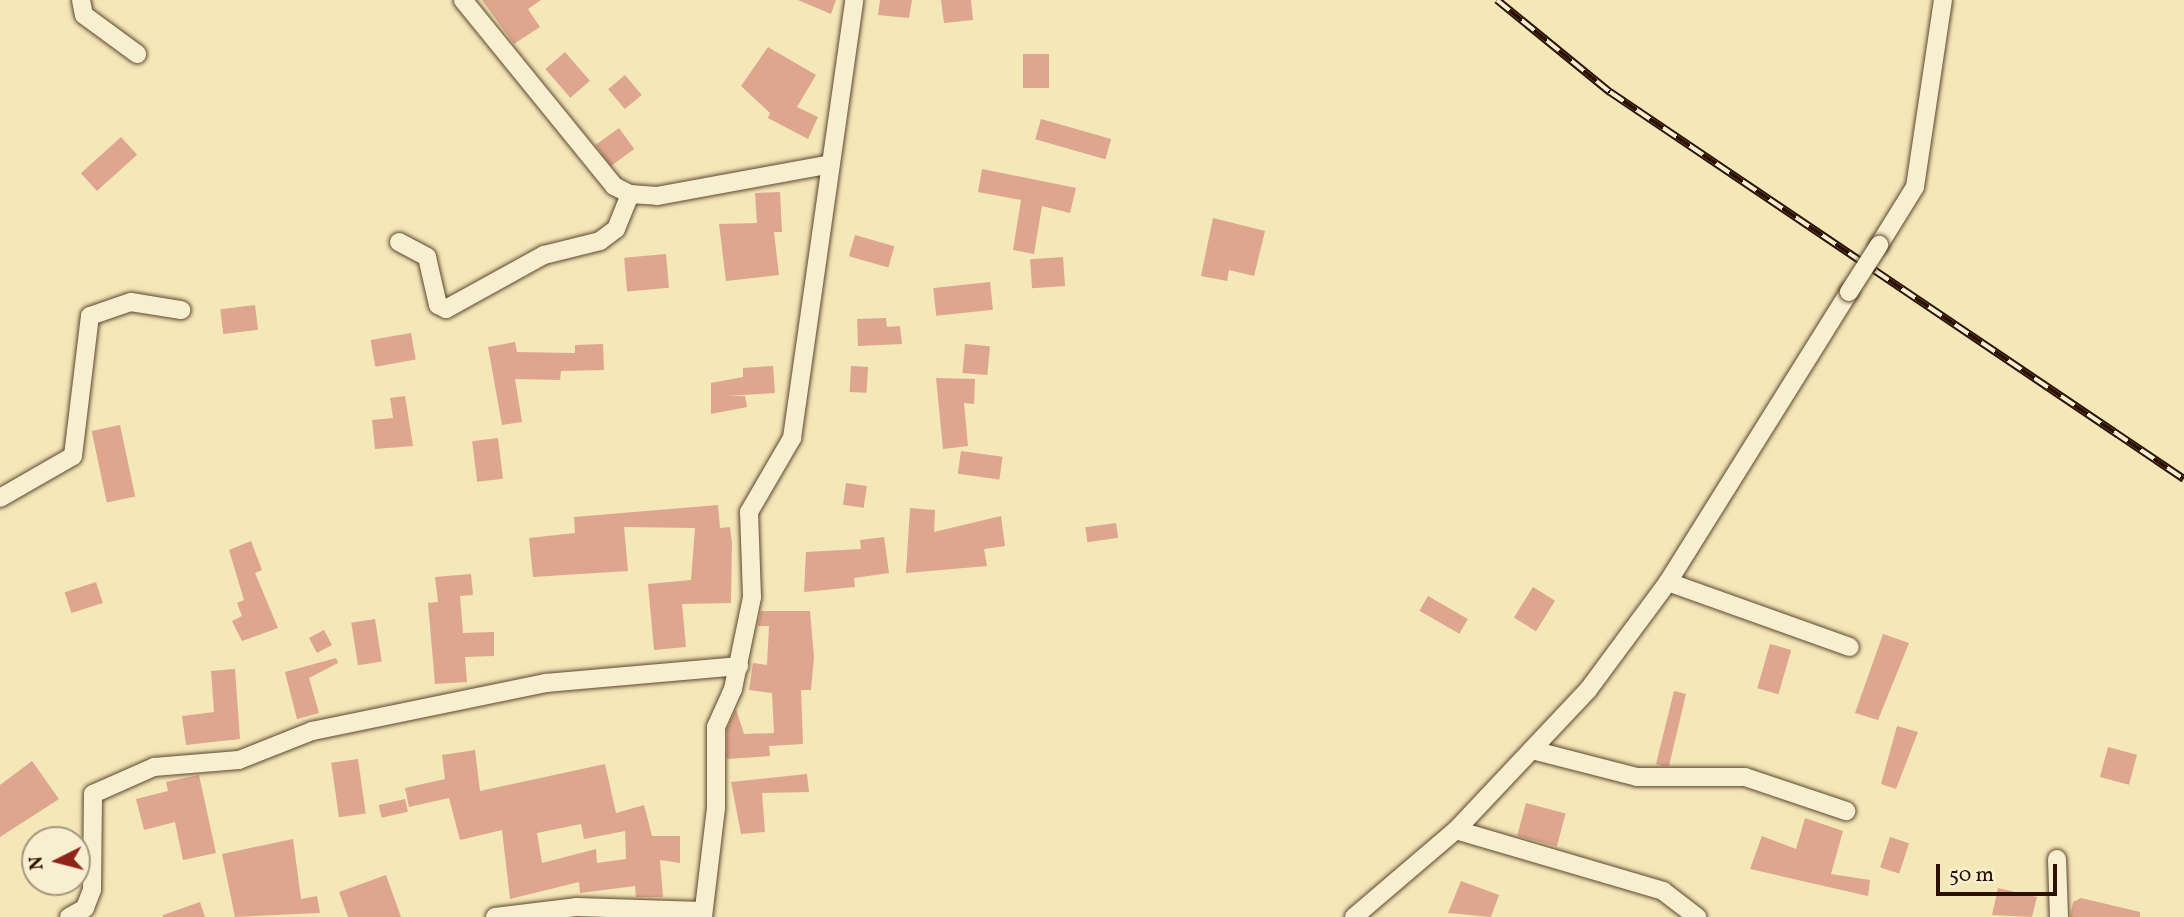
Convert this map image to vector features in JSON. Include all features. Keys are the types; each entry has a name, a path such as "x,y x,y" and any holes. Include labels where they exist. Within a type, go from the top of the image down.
{"street":[{"path":"81,0 84,15 137,54"},
{"path":"463,0 614,186 630,194 657,196 826,165"},
{"path":"495,917 577,907 703,914 714,833 716,727 739,666 752,597 749,512 792,438 826,165 854,0"},
{"path":"1354,917 1456,830 1532,750 1588,690 1668,582 1915,187 1943,0"},
{"path":"399,242 427,257 438,305 446,309 544,255 600,240 616,229 630,194"},
{"path":"0,498 76,450 90,316 131,302 181,310"},
{"path":"1668,582 1850,647"},
{"path":"69,917 85,908 92,890 93,794 153,767 239,760 312,731 546,683 739,666"},
{"path":"1532,750 1637,777 1745,777 1846,811"},
{"path":"1456,830 1663,891 1697,917"},
{"path":"2057,859 2059,917"}],"building":[{"path":"482,0 541,0 528,9 540,27 514,44"},
{"path":"798,0 836,0 831,14"},
{"path":"880,0 912,0 909,18 878,15"},
{"path":"941,0 971,0 973,20 944,23"},
{"path":"768,47 816,75 797,107 818,117 808,139 768,118 770,113 741,86"},
{"path":"565,52 590,81 570,98 545,69"},
{"path":"1023,54 1049,54 1049,88 1023,88"},
{"path":"625,75 642,95 625,109 608,89"},
{"path":"1041,119 1111,139 1105,159 1035,139"},
{"path":"619,128 634,149 611,166 596,145"},
{"path":"121,137 137,155 97,191 81,173"},
{"path":"982,169 1076,188 1070,213 1042,206 1034,254 1013,250 1021,200 978,192"},
{"path":"780,192 782,232 774,232 779,275 726,281 719,224 757,223 755,193"},
{"path":"1213,218 1265,231 1254,276 1229,270 1227,281 1201,276"},
{"path":"855,235 894,246 888,267 849,256"},
{"path":"666,254 669,288 627,292 624,258"},
{"path":"1063,257 1065,286 1032,288 1030,259"},
{"path":"990,282 993,310 936,316 933,288"},
{"path":"255,305 258,330 223,334 220,309"},
{"path":"886,318 887,327 900,326 902,344 858,346 857,319"},
{"path":"411,333 416,360 375,367 371,340"},
{"path":"515,342 517,352 575,353 575,345 603,344 604,370 561,371 560,380 515,379 522,422 502,425 488,347"},
{"path":"965,344 990,346 987,375 962,373"},
{"path":"773,366 775,393 727,396 745,396 747,407 711,414 711,383 743,377 743,368"},
{"path":"851,366 868,367 867,393 850,392"},
{"path":"936,378 975,379 974,404 964,403 968,446 943,449"},
{"path":"405,396 413,446 375,449 372,420 393,418 390,398"},
{"path":"120,425 135,496 107,502 92,431"},
{"path":"498,438 503,479 477,482 472,441"},
{"path":"961,451 1003,457 999,480 958,474"},
{"path":"846,483 867,486 864,508 843,505"},
{"path":"718,505 720,528 730,527 732,542 731,603 682,604 686,647 654,650 648,584 691,580 695,528 624,527 628,571 533,577 529,538 575,533 574,517"},
{"path":"910,508 935,510 934,532 1001,516 1005,546 984,549 987,566 906,573"},
{"path":"1116,523 1118,538 1087,542 1085,527"},
{"path":"884,537 889,573 854,578 855,587 804,592 806,552 861,549 860,540"},
{"path":"251,541 262,570 255,573 278,628 242,641 232,621 242,616 237,603 244,600 229,550"},
{"path":"471,574 473,595 460,596 463,633 494,632 494,656 465,657 467,682 435,684 428,603 438,602 435,577"},
{"path":"96,582 103,603 71,613 65,592"},
{"path":"1533,587 1555,601 1536,631 1514,618"},
{"path":"1428,596 1468,619 1459,634 1420,611"},
{"path":"761,611 810,611 814,657 811,690 801,690 803,744 769,746 770,756 727,759 727,729 736,709 744,734 774,733 772,693 749,690 753,663 767,665 769,626 758,626"},
{"path":"375,619 382,661 358,665 351,623"},
{"path":"324,630 332,645 317,653 309,638"},
{"path":"1883,634 1909,643 1878,720 1855,713"},
{"path":"1770,644 1791,650 1778,694 1757,688"},
{"path":"336,658 338,663 309,678 319,713 297,719 285,672"},
{"path":"235,669 240,739 186,745 182,716 214,712 211,671"},
{"path":"1674,691 1686,694 1669,766 1663,766 1656,764"},
{"path":"1897,726 1918,732 1896,789 1881,784"},
{"path":"2108,747 2137,755 2129,785 2100,777"},
{"path":"475,750 480,791 605,764 616,813 644,805 652,836 680,836 680,863 660,860 663,897 636,897 635,886 580,893 579,882 510,899 502,830 460,840 449,798 409,807 405,788 445,779 442,755","holes":["581,824 584,839 625,831 626,859 597,863 596,849 542,863 537,833"]},
{"path":"358,759 366,813 339,817 331,763"},
{"path":"32,761 59,799 0,837 0,785"},
{"path":"807,774 809,792 762,793 765,832 741,834 731,782"},
{"path":"199,775 216,853 183,860 175,822 144,830 136,799 168,791 166,782"},
{"path":"405,799 408,812 382,818 379,805"},
{"path":"1526,803 1566,814 1557,846 1517,836"},
{"path":"1805,818 1843,831 1831,874 1870,880 1868,896 1750,869 1762,836 1796,849"},
{"path":"1890,837 1909,843 1899,874 1880,867"},
{"path":"293,839 301,899 317,896 320,913 235,917 222,854"},
{"path":"386,875 401,917 348,917 339,892"},
{"path":"1461,881 1499,895 1491,917 1448,913"},
{"path":"1998,888 2037,897 2032,917 1992,915"},
{"path":"2081,898 2140,912 2140,917 2070,917 2073,902"},
{"path":"200,902 205,917 163,917 163,915"}],"railway":[{"path":"1497,0 1610,92 2184,479"}]}
